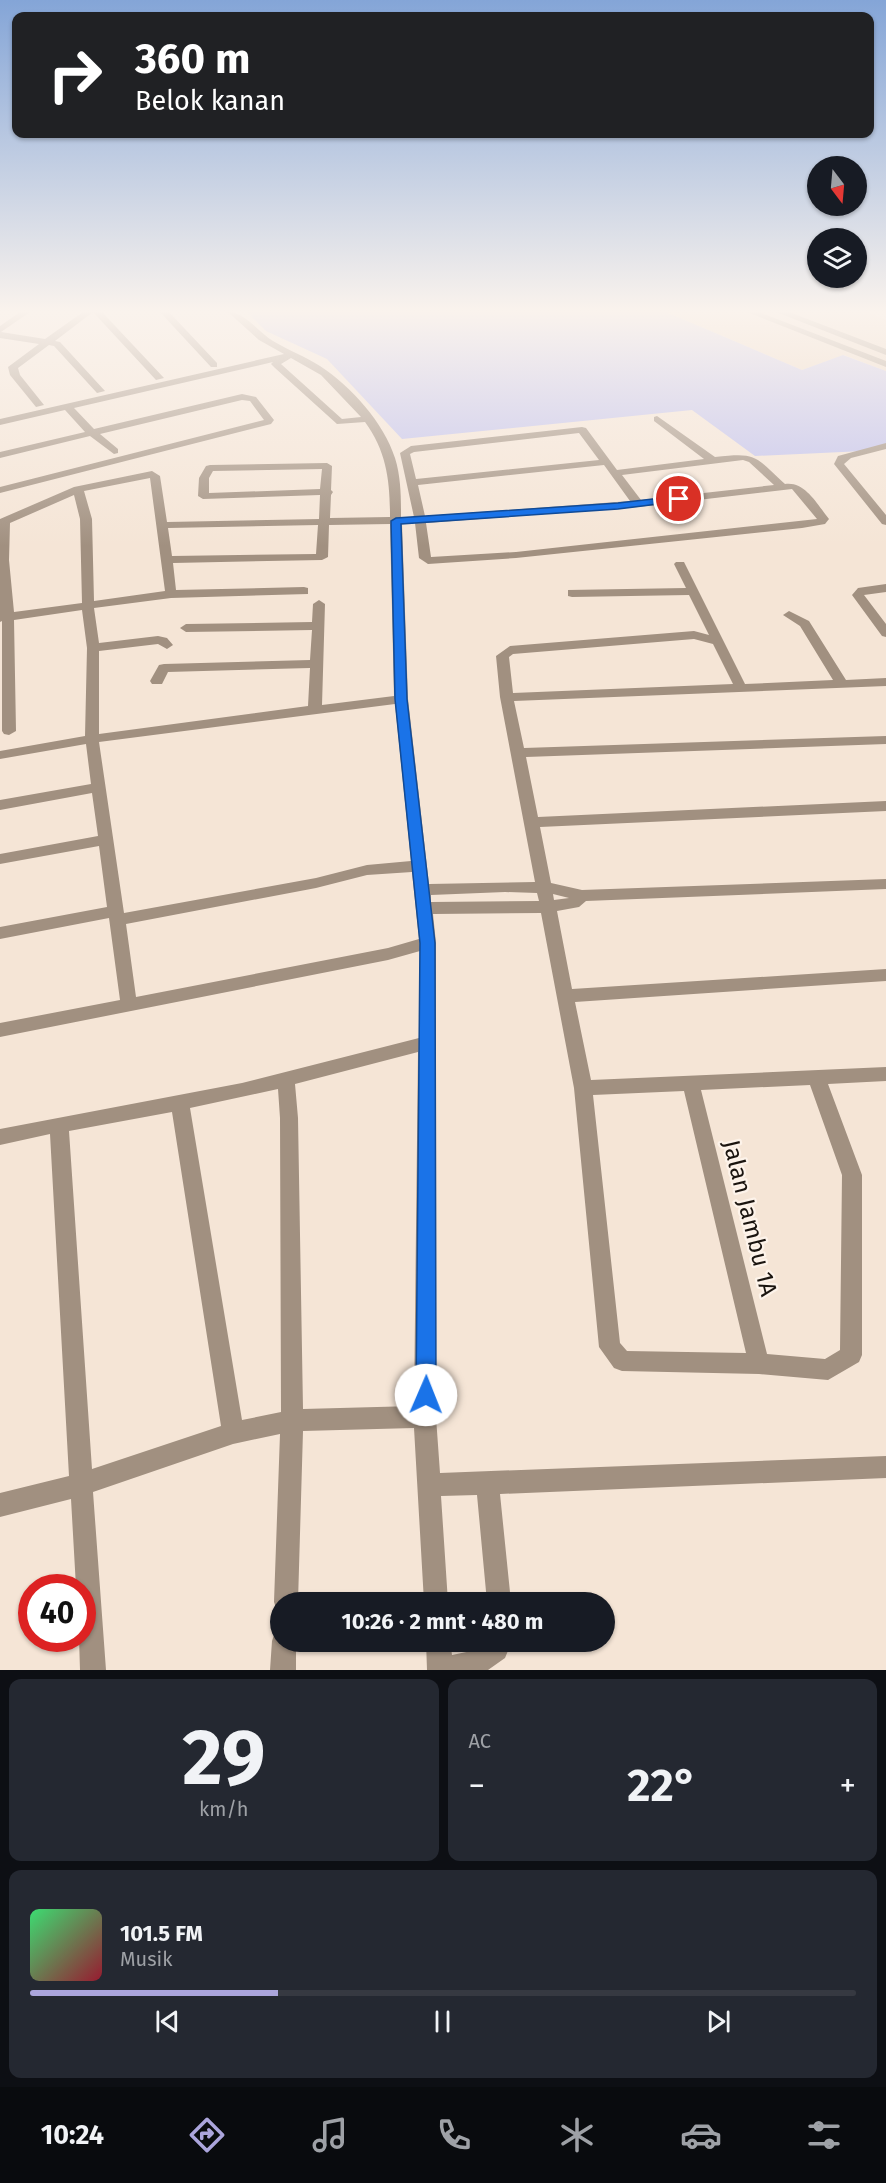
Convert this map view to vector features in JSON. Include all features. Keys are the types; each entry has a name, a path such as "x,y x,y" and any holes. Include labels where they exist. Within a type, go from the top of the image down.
{"street":[{"path":"27,390 39,405"},
{"path":"0,413 105,390"},
{"path":"0,422 137,390"},
{"path":"304,390 340,422 367,419"},
{"path":"340,390 367,419 382,440 389,458 395,487 401,699 428,943 426,1043 428,1285 425,1417 435,1592"},
{"path":"0,455 242,397 253,399 269,420 0,490"},
{"path":"68,407 92,434 114,451"},
{"path":"657,418 712,460"},
{"path":"161,525 420,520 638,504 781,486 798,488 823,519 821,522 802,525 435,562 425,558 420,520 406,450 582,429 638,504"},
{"path":"886,446 842,458 839,464 886,522"},
{"path":"615,472 735,457 753,460 781,486"},
{"path":"411,483 607,462"},
{"path":"165,560 322,557 327,492 326,465 208,469 204,478 203,496 327,492"},
{"path":"9,731 3,521 78,489 152,474 155,476 171,594"},
{"path":"78,489 86,519 88,605 93,648 92,739 129,1005"},
{"path":"680,564 741,688"},
{"path":"886,588 862,591 858,595 886,633"},
{"path":"4,618 171,594 304,591"},
{"path":"572,593 693,591"},
{"path":"315,711 319,604"},
{"path":"789,615 805,624 842,684"},
{"path":"186,628 318,626"},
{"path":"718,641 694,635 510,650 502,656 507,697 583,1088 610,1347 622,1361 759,1364 828,1370 851,1355 852,1175 816,1076"},
{"path":"93,648 158,640 163,641 166,645"},
{"path":"157,681 164,668 316,664"},
{"path":"507,697 886,682"},
{"path":"0,755 158,729 401,699"},
{"path":"518,753 886,740"},
{"path":"0,805 97,788"},
{"path":"533,822 886,806"},
{"path":"0,859 105,840"},
{"path":"0,933 316,883 368,870 420,866"},
{"path":"423,890 544,887 567,889 582,896 886,884"},
{"path":"425,908 548,907 573,903 582,896"},
{"path":"0,1030 388,954 428,943"},
{"path":"565,996 886,975"},
{"path":"0,1137 59,1124 180,1104 286,1081 426,1043"},
{"path":"583,1088 886,1074"},
{"path":"286,1081 289,1119 292,1421 286,1592"},
{"name":"Jalan Jambu 1A","path":"691,1083 759,1364"},
{"path":"180,1104 233,1433"},
{"path":"59,1124 93,1670"},
{"path":"0,1505 83,1484 233,1433 292,1421 425,1417"},
{"path":"428,1485 886,1467"},
{"path":"487,1483 498,1592"},
{"path":"283,1670 284,1652"},
{"path":"439,1652 440,1670 480,1661 494,1652"}],"shaded area":[{"path":"356,390 886,390 886,447 864,451 755,456 692,410 402,439"}],"route":[{"path":"426,1395 428,943 401,699 396,521 618,506 679,499"}]}
